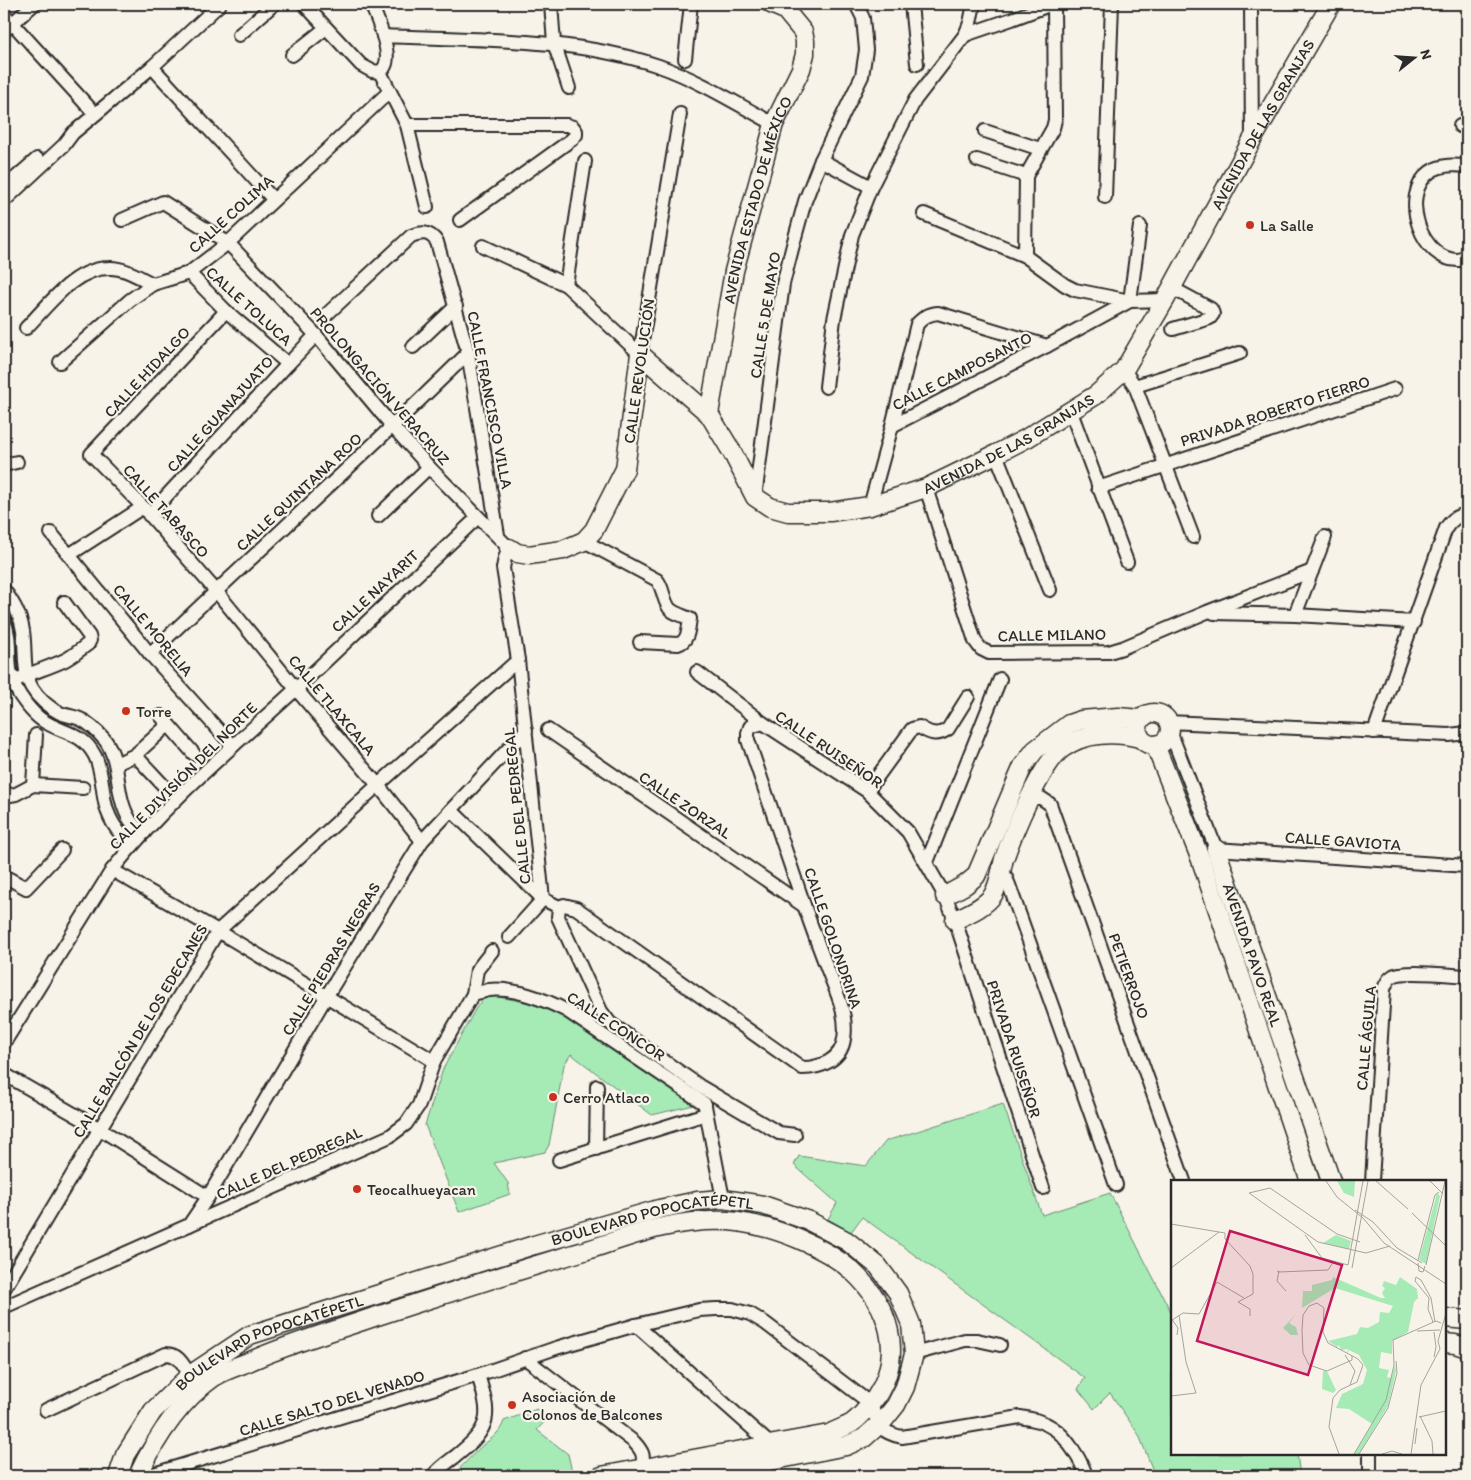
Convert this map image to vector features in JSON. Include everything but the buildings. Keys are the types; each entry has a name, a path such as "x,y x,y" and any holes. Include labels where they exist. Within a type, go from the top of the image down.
{"street":[{"path":"8,27 34,4"},
{"path":"4,201 64,145 73,133 152,67 220,4"},
{"path":"240,35 274,4"},
{"path":"304,4 361,65 372,72 380,72 386,66 386,52 383,36 371,4"},
{"path":"551,4 554,43 569,88"},
{"path":"685,59 691,4"},
{"name":"AVENIDA ESTADO DE MÉXICO","path":"709,414 734,271 774,124 801,69 805,54 803,32 795,20 785,10 771,4"},
{"name":"CALLE 5 DE MAYO","path":"755,497 784,284 805,201 822,160 862,76 866,50 863,18 856,4"},
{"path":"911,4 917,64"},
{"path":"826,387 834,319 852,235 871,187 915,100 965,34 970,23 974,4"},
{"path":"965,34 1052,4 1055,120 1053,128 1026,176 1025,256"},
{"path":"1105,197 1112,4"},
{"path":"1251,4 1252,140"},
{"name":"AVENIDA DE LAS GRANJAS","path":"755,497 770,507 788,512 830,512 870,506 926,488 996,454 1071,412 1096,395 1124,370 1252,140 1331,4"},
{"path":"4,14 8,27 95,114"},
{"path":"292,55 326,28"},
{"path":"383,36 554,43 629,58 684,76 774,124"},
{"path":"152,67 273,200"},
{"path":"380,72 407,125 427,207"},
{"name":"CALLE COLIMA","path":"60,362 130,300 153,284 189,273 228,244 389,92"},
{"name":"CALLE REVOLUCIÓN","path":"584,541 594,530 625,469 640,354 680,114"},
{"path":"407,125 567,125 576,130 576,135 571,140 460,220"},
{"path":"985,131 1040,149"},
{"path":"4,188 59,139 73,133"},
{"path":"822,160 871,187"},
{"path":"977,160 1026,176"},
{"path":"566,285 585,162"},
{"path":"1467,166 1452,165 1430,172 1421,181 1415,193 1416,216 1420,230 1428,242 1440,256 1455,261 1467,255"},
{"name":"PROLONGACIÓN VERACRUZ","path":"122,220 163,202 228,244 316,335 429,467 504,542"},
{"path":"924,214 1025,256 1075,290 1130,301 1168,294 1211,310 1213,314 1210,318 1172,329"},
{"path":"1130,301 1140,226"},
{"name":"CALLE FRANCISCO VILLA","path":"325,316 411,236 418,233 427,233 433,236 437,242 468,353 504,542"},
{"path":"483,246 566,285 640,354 709,414 732,452 755,497"},
{"path":"26,328 72,282 91,272 109,268 118,269 153,284"},
{"name":"CALLE TOLUCA","path":"189,273 226,311 288,364"},
{"name":"CALLE CAMPOSANTO","path":"892,426 1130,301"},
{"path":"413,347 456,306"},
{"name":"CALLE HIDALGO","path":"91,454 226,311"},
{"name":"CALLE CAMPOSANTO","path":"870,506 917,324 930,314 938,314 1047,346"},
{"name":"CALLE GUANAJUATO","path":"69,555 146,511 316,335"},
{"name":"CALLE QUINTANA ROO","path":"150,654 393,427 468,353"},
{"path":"1135,386 1240,353"},
{"path":"1124,370 1135,386 1193,537"},
{"name":"PRIVADA ROBERTO FIERRO","path":"1098,488 1165,464 1395,389"},
{"path":"1071,412 1127,562"},
{"name":"CALLE TABASCO","path":"91,454 146,511 216,591"},
{"path":"996,454 1050,590"},
{"path":"4,465 17,462"},
{"path":"378,516 429,467"},
{"name":"CALLE MILANO","path":"926,488 975,641 981,649 989,653 1109,652 1312,571"},
{"path":"1374,732 1446,528 1450,521 1467,514"},
{"name":"CALLE NAYARIT","path":"296,689 478,517"},
{"name":"CALLE MORELIA","path":"51,533 150,654 233,746"},
{"path":"1295,615 1325,537"},
{"path":"504,542 517,553 529,555 563,550 584,541 657,580 672,611 690,619 686,639 678,644 640,642"},
{"name":"CALLE DEL PEDREGAL","path":"504,542 505,558 503,568 518,660 543,899 509,937"},
{"path":"4,590 12,602 21,623 27,674 31,686 38,697 49,706 60,713 81,720 105,740 116,764 125,810 131,821 144,832"},
{"name":"CALLE TLAXCALA","path":"216,591 378,785 422,841"},
{"path":"9,684 27,674 67,659 88,644 89,636 64,602"},
{"name":"CALLE MILANO","path":"1207,612 1414,622"},
{"path":"4,620 10,640 9,684"},
{"name":"CALLE BALCÓN DE LOS EDECANES","path":"4,1289 218,931 518,660"},
{"name":"CALLE RUISEÑOR","path":"697,672 762,723 867,791 908,832 927,862 955,920"},
{"path":"927,862 1000,679"},
{"path":"9,684 16,689 27,705 42,720 72,733 86,743 95,756 101,774 104,800 118,833 132,846"},
{"name":"CALLE DIVISIÓN DEL NORTE","path":"4,1044 112,870 144,832 233,746 296,689"},
{"path":"867,791 912,729 916,727 929,734 948,730 968,697"},
{"path":"1148,742 1138,732 1138,725 1141,719 1152,713 1158,714 1169,726 1449,736 1467,733"},
{"path":"945,896 965,885 976,876 1023,766 1035,750 1069,724 1081,720 1118,716 1141,719"},
{"path":"116,764 135,755 165,720 194,754"},
{"name":"CALLE GOLONDRINA","path":"451,810 543,899 559,907 564,904 576,908 802,1068 813,1068 832,1060 836,1055 844,1041 844,1015 804,906 748,740 750,727 762,723"},
{"path":"955,920 981,906 993,895 1029,798 1051,759 1063,748 1083,738 1095,735 1124,734 1148,742 1165,741 1169,726"},
{"name":"AVENIDA PAVO REAL","path":"1169,726 1216,849 1331,1180"},
{"name":"CALLE PIEDRAS NEGRAS","path":"189,1225 208,1197 326,997 422,841 526,730"},
{"name":"CALLE ZORZAL","path":"548,730 804,906"},
{"path":"33,785 36,735"},
{"name":"AVENIDA PAVO REAL","path":"1148,742 1200,860 1310,1180"},
{"path":"135,755 164,786"},
{"path":"4,796 16,794 33,785 84,788"},
{"path":"104,800 121,796"},
{"name":"PETIERROJO","path":"1029,798 1041,798 1050,804 1184,1180"},
{"name":"CALLE GAVIOTA","path":"1216,849 1467,866"},
{"path":"4,876 26,888 62,850"},
{"path":"1002,868 1010,884 1116,1185"},
{"path":"112,870 218,931 434,1061"},
{"path":"559,907 558,917 605,1018 701,1087 779,1133 795,1135"},
{"name":"PRIVADA RUISEÑOR","path":"955,920 1043,1188"},
{"name":"CALLE DEL PEDREGAL","path":"4,1307 390,1136 406,1124 419,1105 434,1061 473,994 477,970 492,951"},
{"name":"CALLE ÁGUILA","path":"1372,1180 1384,988 1386,982 1391,977 1403,973 1467,976"},
{"name":"CALLE CONCOR","path":"473,994 489,990 503,991 527,995 550,1002 567,1011 706,1109"},
{"path":"4,1074 100,1129 208,1197"},
{"path":"596,1149 597,1086"},
{"path":"701,1087 723,1199"},
{"path":"559,1160 596,1149 706,1109"},
{"name":"BOULEVARD POPOCATÉPETL","path":"121,1475 125,1454 153,1411 190,1375 250,1335 534,1245 659,1209 697,1201 723,1199 763,1205 809,1221 847,1240 878,1266 898,1293 911,1324 914,1354 910,1371 900,1396 884,1420 864,1438 846,1446 694,1476"},
{"path":"736,1222 742,1216 743,1210 740,1202"},
{"path":"659,1209 662,1228"},
{"name":"BOULEVARD POPOCATÉPETL","path":"138,1476 147,1457 182,1404 215,1376 275,1350 529,1267 662,1228 704,1221 736,1222 770,1229 817,1247 851,1270 868,1288 888,1324 892,1353 889,1370 883,1386 871,1404 852,1422 829,1434 770,1444 642,1472 601,1476"},
{"name":"CALLE SALTO DEL VENADO","path":"148,1476 478,1375 525,1358 636,1325 699,1310 732,1310 750,1314 765,1323 871,1404"},
{"path":"1446,1318 1467,1320"},
{"path":"636,1325 770,1444"},
{"path":"914,1354 965,1340 977,1340 1000,1345"},
{"path":"1446,1343 1467,1348"},
{"path":"46,1410 166,1354 173,1354 178,1358 190,1375"},
{"path":"525,1358 634,1442 641,1450 644,1459 642,1472"},
{"path":"433,1476 478,1436 485,1423 488,1411 478,1375"},
{"path":"871,1404 878,1425 887,1434 902,1437 1020,1417 1036,1420 1054,1428 1068,1443 1079,1459 1086,1476"},
{"path":"1370,1455 1370,1476"}],"green space":[{"path":"487,995 531,1003 576,1018 698,1104 652,1115 571,1054 564,1065 549,1145 545,1152 494,1163 508,1183 510,1194 459,1212 425,1125 443,1069 476,1008"},
{"path":"1003,1104 1042,1215 1110,1193 1171,1312 1171,1455 1297,1455 1300,1476 1155,1476 1139,1435 1110,1393 1094,1409 1078,1389 1085,1378 862,1217 851,1232 828,1219 837,1203 794,1165 799,1156 866,1166 886,1141"},
{"path":"537,1409 548,1418 537,1430 568,1454 573,1476 462,1476 457,1471 495,1435 504,1421"}],"place":[{"name":"La Salle","path":"1250,225"},
{"name":"Torre","path":"126,711"},
{"name":"Cerro Atlaco","path":"553,1097"},
{"name":"Teocalhueyacan","path":"357,1189"},
{"name":"Asociación de Colonos de Balcones","path":"512,1405"}]}
